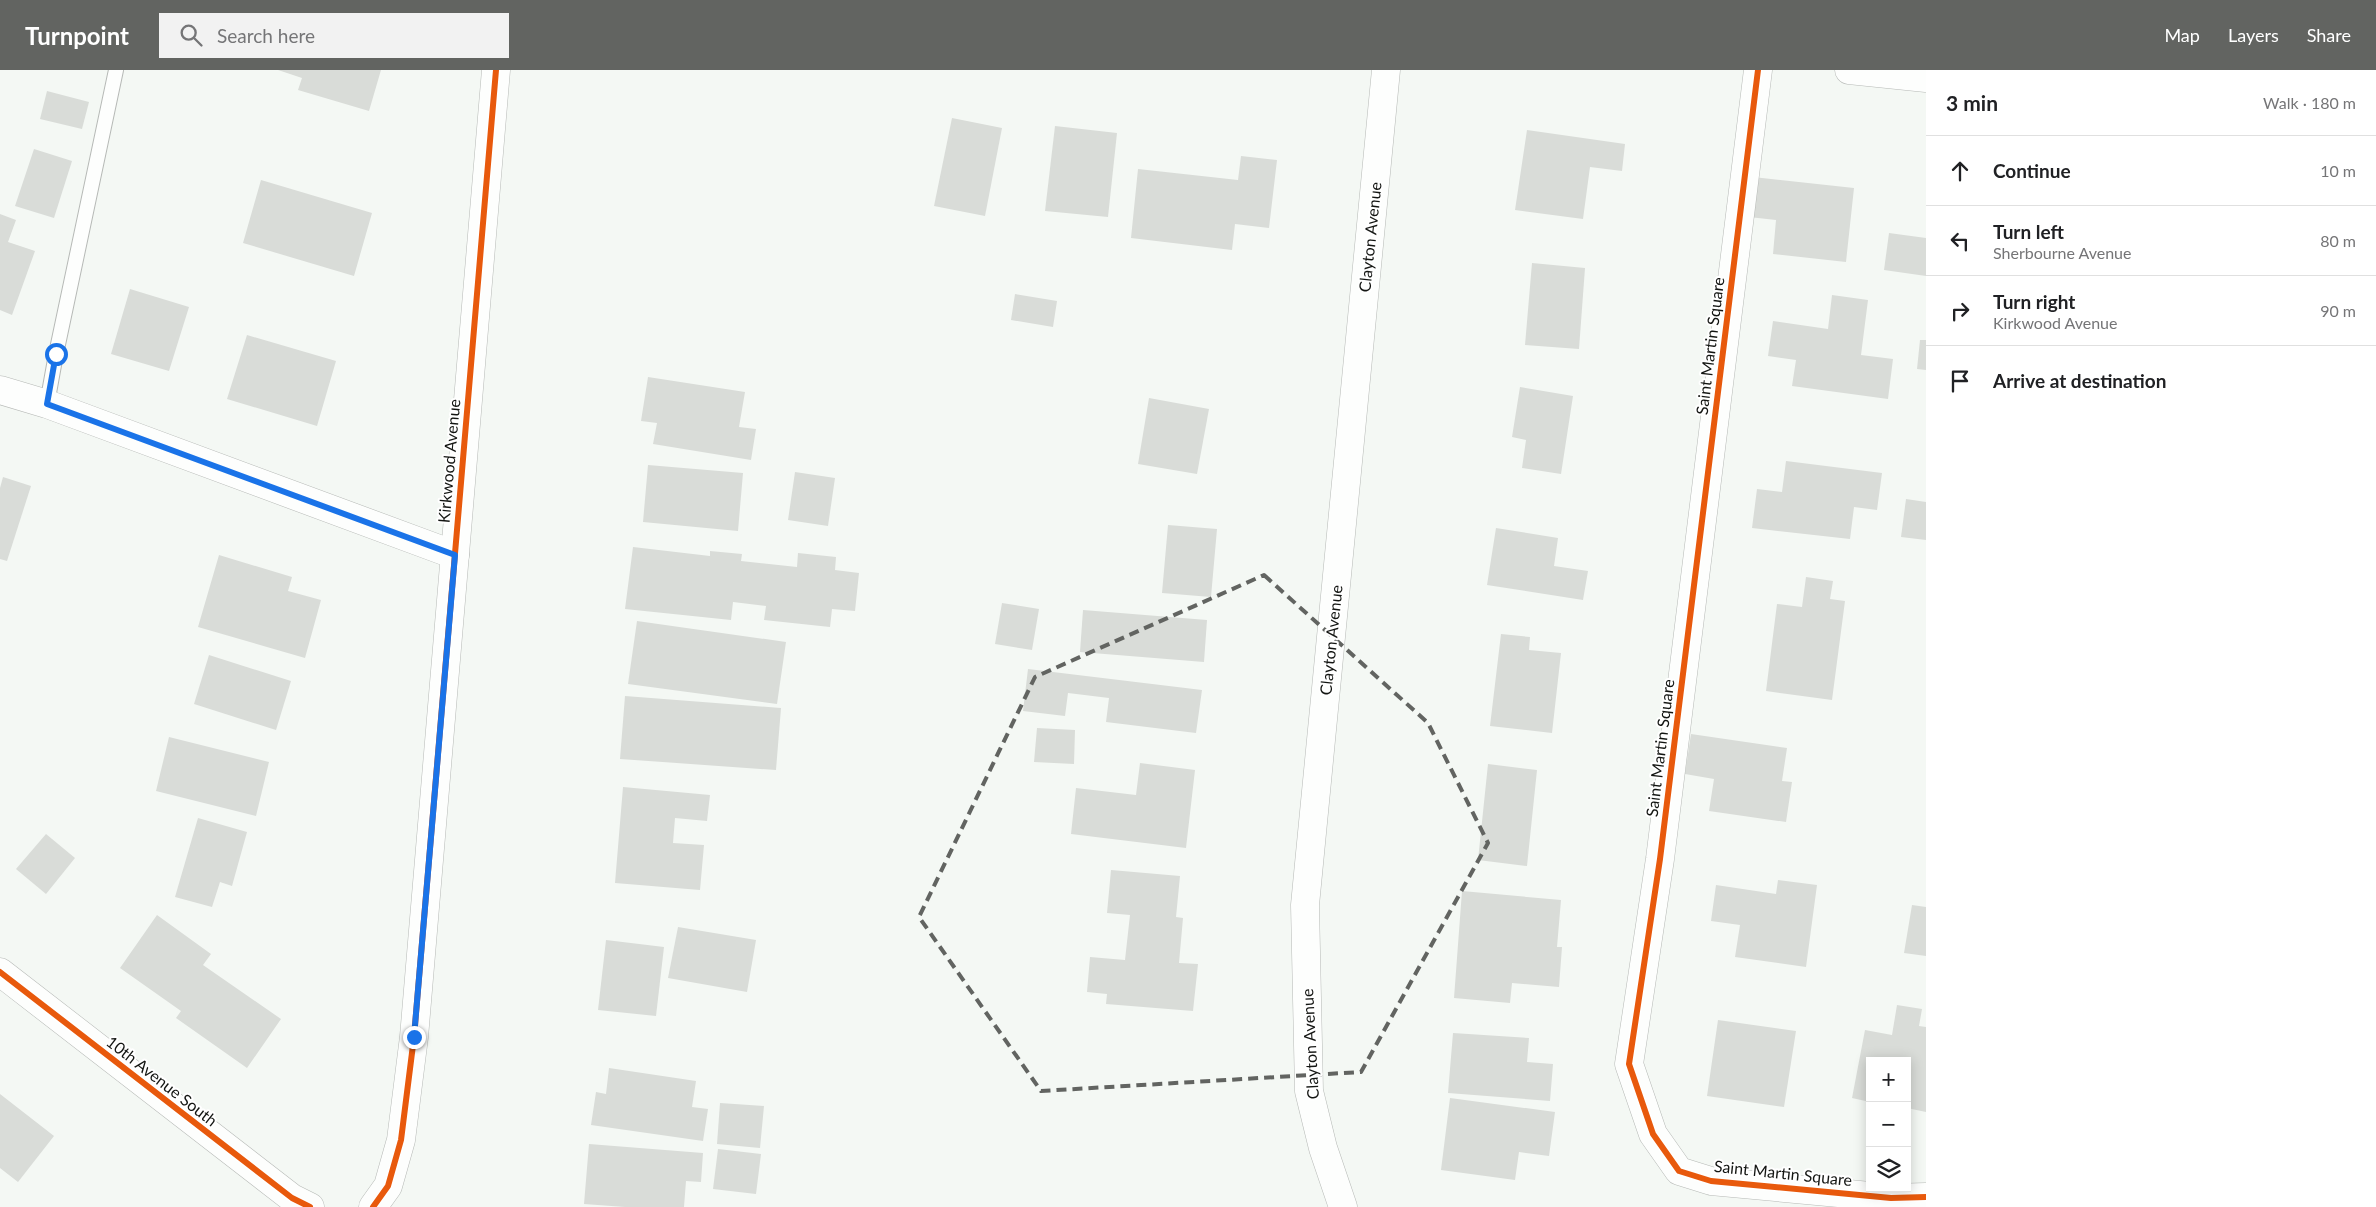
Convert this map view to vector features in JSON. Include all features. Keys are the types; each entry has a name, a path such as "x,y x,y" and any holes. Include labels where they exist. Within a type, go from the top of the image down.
{"street":[{"name":"Kirkwood Avenue","path":"373,1207 388,1186 401,1140 413,1046 496,70"},
{"name":"Clayton Avenue","path":"1343,1207 1323,1148 1309,1091 1305,905 1386,70"},
{"name":"Saint Martin Square","path":"1758,70 1660,859 1630,1064 1653,1134 1679,1171 1711,1181 1891,1198 1926,1197"},
{"path":"1849,70 1926,78"},
{"path":"0,390 47,404 455,555"},
{"name":"10th Avenue South","path":"0,972 292,1198 310,1207"}],"lane":[{"path":"47,404 116,70"}],"highlighted area":[{"path":"1264,575 1428,723 1488,843 1361,1072 1041,1091 919,917 1035,677"}],"building":[{"path":"278,70 381,70 369,111 298,90 302,78"},
{"path":"47,91 89,102 82,129 40,119"},
{"path":"952,118 1002,128 985,216 934,206"},
{"path":"1055,126 1117,133 1108,217 1045,211"},
{"path":"1527,130 1625,144 1622,171 1590,167 1583,219 1515,210"},
{"path":"34,149 72,161 54,218 15,206"},
{"path":"1241,156 1277,160 1269,228 1235,224 1232,250 1131,238 1138,169 1238,180"},
{"path":"1753,177 1854,188 1846,262 1773,254 1776,220 1749,217"},
{"path":"261,180 372,213 354,276 243,243"},
{"path":"0,214 16,220 8,242 35,251 12,315 0,310"},
{"path":"1889,233 1926,238 1926,276 1884,270"},
{"path":"1532,263 1585,268 1579,349 1525,345"},
{"path":"130,289 189,307 169,371 111,354"},
{"path":"1015,294 1057,301 1053,327 1011,320"},
{"path":"1832,295 1868,300 1861,355 1893,359 1888,399 1792,386 1796,360 1768,356 1773,321 1828,329"},
{"path":"247,335 336,361 317,426 227,399"},
{"path":"1920,340 1926,340 1926,370 1917,369"},
{"path":"648,377 745,392 739,427 756,429 751,460 653,444 657,423 641,421"},
{"path":"1520,387 1573,396 1561,474 1522,468 1526,440 1512,437"},
{"path":"1149,398 1209,409 1197,474 1138,464"},
{"path":"1786,461 1882,473 1877,510 1854,507 1850,539 1752,528 1757,489 1782,492"},
{"path":"648,465 743,473 738,531 643,522"},
{"path":"795,472 835,478 828,526 788,520"},
{"path":"3,477 31,486 7,561 0,559 0,488"},
{"path":"1906,499 1926,502 1926,540 1901,537"},
{"path":"1168,525 1217,529 1211,597 1162,593"},
{"path":"1496,528 1558,538 1554,566 1588,571 1583,600 1487,585"},
{"path":"633,547 710,556 710,551 742,554 741,561 797,567 798,553 836,557 835,570 859,573 855,611 832,609 830,627 764,620 766,606 733,602 731,620 625,609"},
{"path":"219,555 292,577 288,591 321,600 305,658 198,627"},
{"path":"1806,577 1833,581 1830,599 1845,601 1832,700 1766,691 1777,604 1802,607"},
{"path":"1002,603 1039,609 1032,650 995,644"},
{"path":"1083,610 1207,620 1204,662 1080,652"},
{"path":"637,621 786,642 777,704 628,684"},
{"path":"1501,634 1530,637 1529,650 1561,653 1552,733 1490,726"},
{"path":"209,655 291,681 276,730 194,704"},
{"path":"1028,669 1202,690 1196,733 1106,722 1109,698 1068,693 1065,716 1023,711"},
{"path":"625,696 781,708 776,770 620,759"},
{"path":"1037,728 1075,730 1074,764 1034,762"},
{"path":"1691,734 1787,748 1782,781 1792,782 1786,822 1709,811 1714,779 1685,774"},
{"path":"169,737 269,762 256,816 156,791"},
{"path":"1140,763 1195,770 1186,848 1071,834 1076,788 1136,795"},
{"path":"1488,764 1537,770 1527,866 1478,860"},
{"path":"623,787 710,795 707,821 675,818 673,843 704,845 700,890 615,883"},
{"path":"198,818 247,832 232,886 220,882 212,907 175,897"},
{"path":"46,834 75,858 46,894 16,869"},
{"path":"1111,870 1180,876 1176,917 1183,918 1179,963 1198,964 1193,1011 1106,1004 1107,994 1087,992 1090,957 1125,960 1130,915 1107,913"},
{"path":"1778,880 1817,885 1806,967 1735,957 1740,925 1711,921 1716,885 1776,894"},
{"path":"1462,891 1561,900 1557,947 1562,947 1559,987 1512,983 1510,1003 1454,998"},
{"path":"1912,905 1926,907 1926,956 1904,953"},
{"path":"157,915 211,954 203,965 281,1019 247,1068 176,1018 181,1011 120,968"},
{"path":"678,927 756,940 747,992 668,978"},
{"path":"606,940 664,947 656,1016 598,1010"},
{"path":"1897,1005 1922,1009 1919,1026 1926,1027 1926,1112 1911,1109 1911,1057 1866,1057 1866,1101 1852,1098 1865,1030 1892,1035"},
{"path":"1718,1020 1796,1031 1784,1107 1707,1096"},
{"path":"1453,1033 1529,1038 1527,1062 1553,1064 1550,1101 1448,1093"},
{"path":"609,1068 696,1081 692,1107 708,1109 703,1141 591,1125 596,1092 606,1094"},
{"path":"0,1094 54,1136 18,1182 0,1168"},
{"path":"1450,1098 1555,1112 1549,1156 1519,1152 1515,1180 1441,1170"},
{"path":"720,1103 764,1106 760,1148 717,1144"},
{"path":"589,1144 703,1153 701,1182 686,1181 684,1207 625,1207 584,1204"},
{"path":"718,1149 761,1154 756,1194 713,1189"}],"cycle path":[{"path":"373,1207 388,1186 401,1140 414,1037 496,70"},
{"path":"1758,70 1660,859 1629,1064 1653,1134 1679,1171 1711,1181 1891,1198 1926,1197"},
{"path":"0,972 292,1198 310,1207"}],"route":[{"path":"56,354 47,404 455,555 414,1037"}]}
